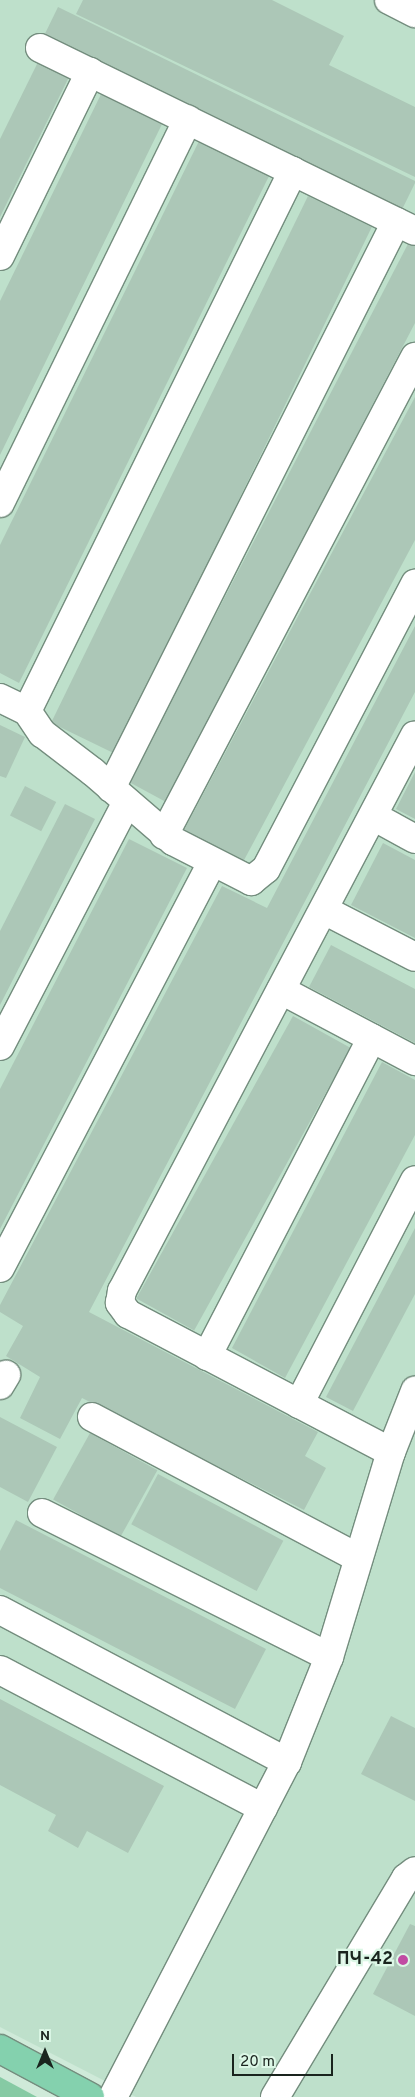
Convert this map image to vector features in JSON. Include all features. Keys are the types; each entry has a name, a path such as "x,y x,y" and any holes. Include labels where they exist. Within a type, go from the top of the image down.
{"main road":[{"path":"0,2050 90,2097"}],"lane":[{"path":"388,0 415,14"},
{"path":"0,1046 119,795 406,226 40,48"},
{"path":"0,256 90,72"},
{"path":"0,503 188,120"},
{"path":"27,711 293,171"},
{"path":"164,834 415,358"},
{"path":"0,698 27,711 42,733 164,834 212,862 251,881 266,869 415,584"},
{"path":"391,1452 128,1314 120,1304 122,1291 415,735"},
{"path":"372,816 415,839"},
{"path":"0,1268 212,862"},
{"path":"324,910 415,957"},
{"path":"281,990 415,1061"},
{"path":"207,1356 372,1038"},
{"path":"299,1404 415,1180"},
{"path":"113,2097 287,1762 329,1657 391,1452 415,1391"},
{"path":"92,1417 358,1558"},
{"path":"42,1513 329,1657"},
{"path":"0,1610 287,1762"},
{"path":"0,1670 263,1808"},
{"path":"275,2097 406,1878 415,1872"}],"shaded area":[{"path":"0,0 415,0 415,2097 136,2097 0,2027"}],"green space":[{"path":"0,2077 37,2097 0,2097"}],"building":[{"path":"83,0 272,0 344,36 329,65 415,107 415,177 76,14"},
{"path":"58,7 415,181 402,210 44,36"},
{"path":"38,62 69,77 0,217 0,139"},
{"path":"104,88 165,118 0,455 0,301"},
{"path":"201,137 271,172 19,683 0,673 0,545"},
{"path":"308,196 372,227 115,754 51,723"},
{"path":"410,240 415,243 415,323 166,802 129,782"},
{"path":"415,397 415,540 243,862 184,830"},
{"path":"415,626 415,692 89,1312 318,1432 305,1456 326,1468 304,1510 82,1398 60,1439 20,1418 40,1377 6,1356 23,1326 0,1312 0,1305 222,886 267,908"},
{"path":"0,725 25,737 6,778 0,776"},
{"path":"415,772 415,819 396,809"},
{"path":"25,786 56,802 41,831 10,815"},
{"path":"65,804 95,819 0,1005 0,931"},
{"path":"129,839 187,868 0,1229 0,1089"},
{"path":"383,843 415,860 415,938 351,905"},
{"path":"331,945 415,989 415,1043 309,987"},
{"path":"293,1016 351,1048 194,1330 136,1299"},
{"path":"382,1062 415,1080 415,1135 285,1378 232,1348"},
{"path":"415,1228 415,1294 353,1411 326,1397"},
{"path":"0,1417 57,1447 28,1502 0,1487"},
{"path":"90,1433 157,1470 121,1537 53,1499"},
{"path":"158,1474 283,1541 257,1591 131,1524"},
{"path":"16,1520 266,1649 235,1709 0,1588 0,1551"},
{"path":"0,1699 164,1786 128,1853 87,1831 78,1848 48,1831 56,1815 0,1785"},
{"path":"391,1716 415,1728 415,1801 361,1774"},
{"name":"ПЧ-42","path":"410,1924 415,1926 415,2016 373,1994"}],"place":[{"name":"ПЧ-42","path":"403,1960"}]}
